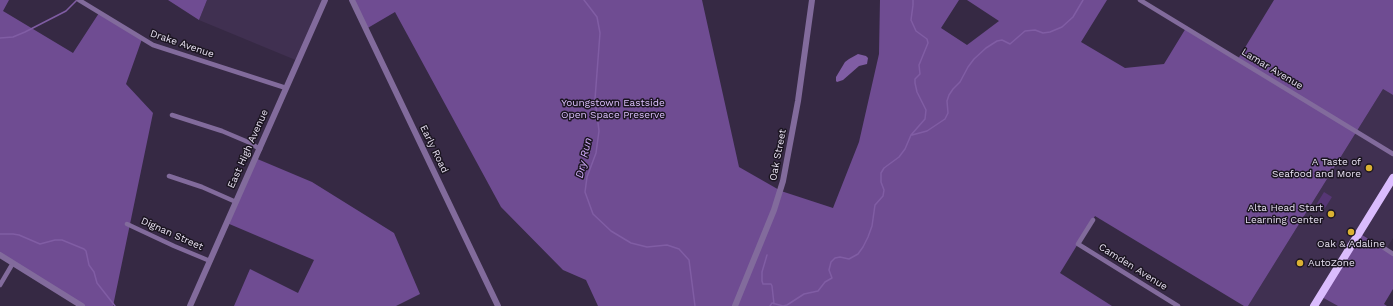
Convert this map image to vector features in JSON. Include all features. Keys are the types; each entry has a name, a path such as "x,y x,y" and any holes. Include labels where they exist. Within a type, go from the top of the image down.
{"highway":[{"path":"1314,306 1393,178"}],"street":[{"name":"Drake Avenue","path":"79,0 153,45 286,88"},
{"name":"East High Avenue","path":"190,306 325,0"},
{"name":"Early Road","path":"352,0 498,306"},
{"name":"Oak Street","path":"735,306 774,210 783,181 798,101 812,0"},
{"name":"Lamar Avenue","path":"1140,0 1393,154"},
{"path":"172,115 222,131 260,149"},
{"path":"169,176 202,187 236,202"},
{"name":"Camden Avenue","path":"1093,220 1078,244 1178,306"},
{"name":"Dignan Street","path":"127,224 210,261"},
{"path":"1384,248 1393,254"},
{"path":"0,255 82,306"},
{"path":"0,285 13,263"}],"shaded area":[{"path":"207,0 325,0 298,61 199,20"},
{"path":"858,54 868,58 867,64 859,66 843,80 837,82 836,77 845,62"},
{"path":"1383,89 1393,95 1393,238 1386,249 1360,233 1321,296 1338,306 1248,306"},
{"path":"1324,192 1332,197 1325,208 1322,206 1321,208 1316,205"}],"green space":[{"path":"0,0 9,0 3,11 73,53 99,13 142,39 126,84 153,113 113,306 78,306 0,255"},
{"path":"168,0 207,0 199,20"},
{"name":"Youngstown Eastside Open Space Preserve","path":"352,0 702,0 739,167 781,191 833,208 859,142 879,54 880,0 959,0 941,28 967,45 999,21 967,0 1107,0 1081,42 1125,68 1164,64 1186,28 1238,59 1274,0 1393,0 1393,95 1383,89 1248,306 1244,306 1095,216 1060,273 1112,306 598,306 586,280 563,270 501,207 395,12 366,29"},
{"path":"255,158 312,182 394,233 420,294 396,306 234,306 250,269 298,293 314,260 227,223"},
{"path":"1359,233 1393,254 1393,289 1384,304 1387,306 1338,306 1320,296"}],"waterway":[{"path":"0,38 13,37 25,32 66,11 77,0"},
{"name":"Dry Run","path":"584,0 597,17 600,33 595,99 599,131 596,153 587,177 585,192 593,214 611,231 631,243 647,247 667,245 679,249 689,260 695,306"},
{"path":"770,306 772,303 783,306 787,305 804,294 818,291 825,282 832,278 829,270 831,262 835,258 840,257 849,259 858,254 863,247 872,226 875,205 883,196 884,190 881,182 881,173 884,168 899,157 905,149 911,135 925,119 926,110 917,92 915,79 920,74 919,65 928,43 927,39 916,31 911,20 913,0"},
{"path":"912,135 927,131 945,119 948,113 947,101 949,95 960,82 974,59 986,48 997,41 1002,40 1010,44 1025,31 1035,30 1043,33 1062,27 1073,17 1083,0"},
{"path":"0,234 19,235 40,244 55,240 62,240 84,249 97,283 115,306"},
{"path":"767,255 762,272 762,281 763,284 771,284 774,304"}],"place":[{"name":"A Taste of Seafood and More","path":"1369,168"},
{"name":"Alta Head Start Learning Center","path":"1331,214"},
{"name":"Oak & Adaline","path":"1351,232"},
{"name":"AutoZone","path":"1300,263"}]}
